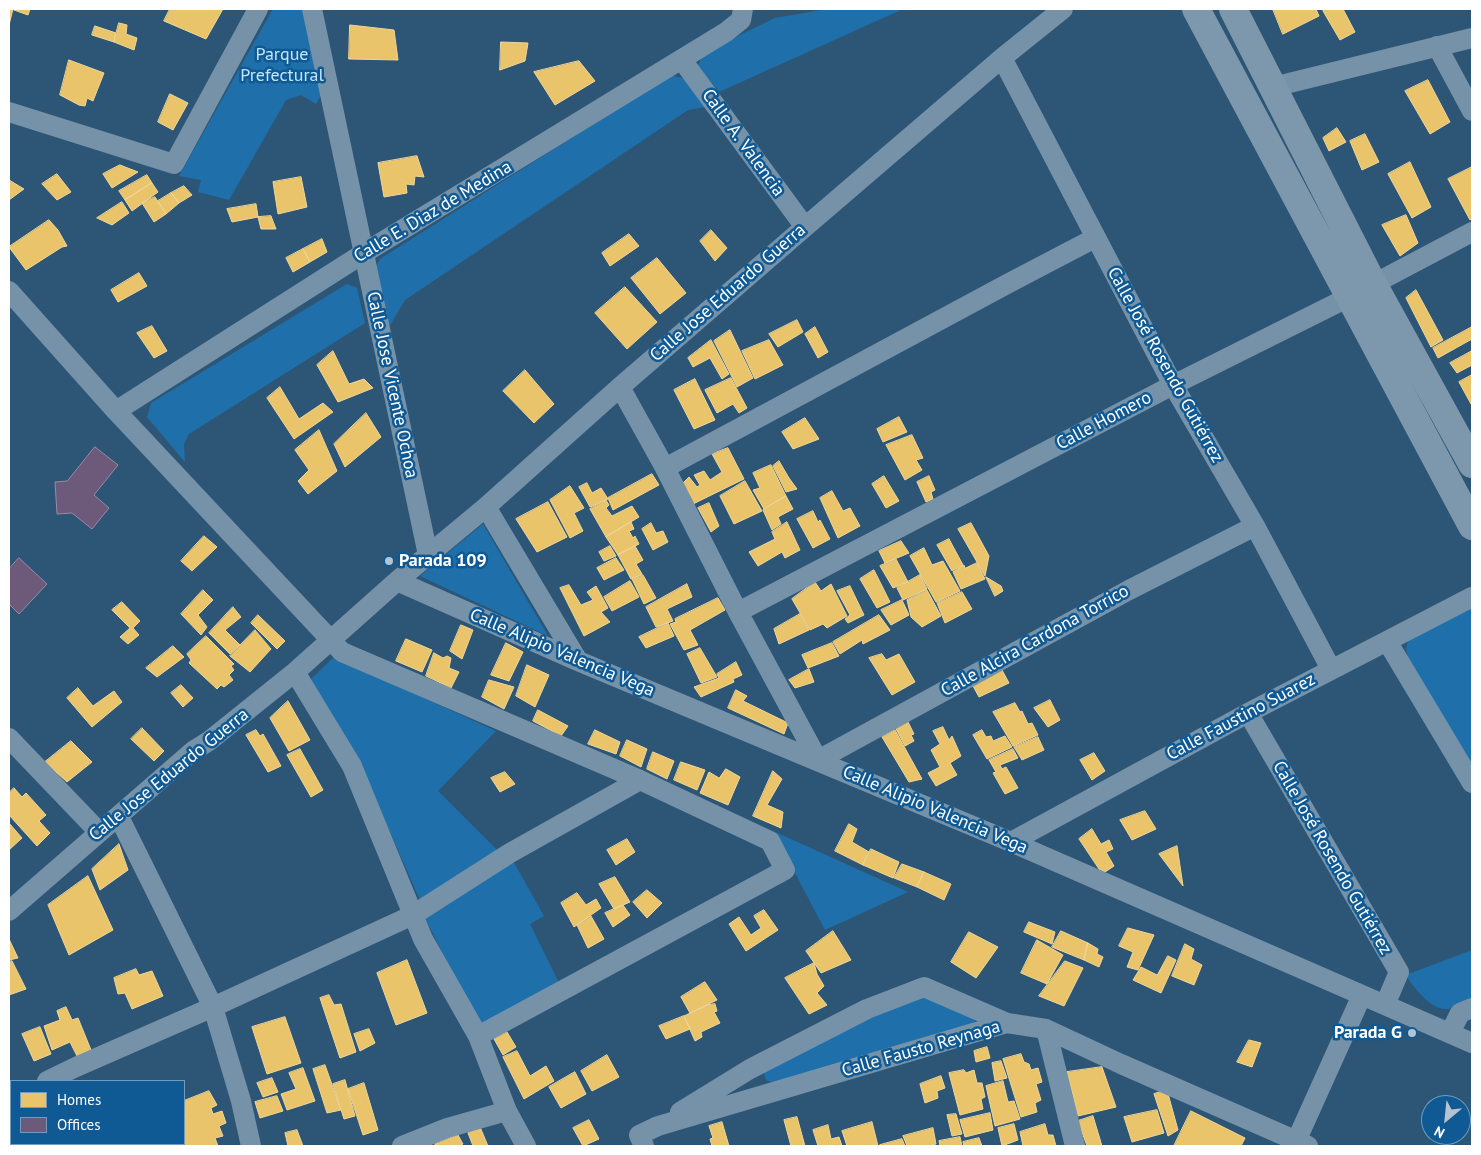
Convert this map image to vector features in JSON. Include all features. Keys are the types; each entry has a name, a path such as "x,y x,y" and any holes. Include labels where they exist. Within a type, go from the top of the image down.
{"main road":[{"path":"1196,9 1472,526"},
{"path":"1233,9 1373,284 1472,464"}],"street":[{"path":"9,112 174,164 258,9"},
{"name":"Calle Jose Vicente Ochoa","path":"312,9 428,555"},
{"name":"Calle E. Diaz de Medina","path":"116,411 364,253 726,32 741,20 742,9"},
{"name":"Calle Jose Eduardo Guerra","path":"9,911 193,751 209,741 295,672 397,581 486,507 620,387 805,227 1002,58 1063,9"},
{"path":"1273,87 1472,38"},
{"path":"1437,46 1472,110"},
{"name":"Calle José Rosendo Gutiérrez","path":"1002,58 1173,385 1255,526 1331,669"},
{"name":"Calle A. Valencia","path":"682,60 805,227"},
{"name":"Calle Homero","path":"738,612 1173,385 1349,297 1472,232"},
{"path":"665,468 1095,238"},
{"path":"9,291 116,411 342,652 640,780 770,841 785,870 478,1036"},
{"path":"620,387 665,468 738,612 818,760"},
{"path":"486,507 578,661"},
{"name":"Calle Alcira Cardona Torrico","path":"818,760 1129,590 1255,526"},
{"name":"Calle Alipio Valencia Vega","path":"397,581 578,661 1011,842 1472,1043"},
{"name":"Calle Faustino Suarez","path":"1011,842 1248,713 1472,597"},
{"path":"1387,641 1472,783"},
{"path":"295,672 352,766 423,939 478,1036 507,1111 526,1146"},
{"name":"Calle José Rosendo Gutiérrez","path":"1248,713 1399,972 1385,1006"},
{"path":"9,738 100,832"},
{"path":"49,1080 413,915 510,853 640,780"},
{"path":"119,816 213,1007 241,1101 251,1146"},
{"path":"658,1126 750,1069 867,1009 924,986 1007,1023"},
{"path":"1299,1144 1362,995"},
{"path":"1450,1033 1460,1013 1472,1008"},
{"name":"Calle Fausto Reynaga","path":"642,1141 658,1126 1007,1023 1046,1029 1299,1144"},
{"path":"1046,1029 1075,1146"},
{"path":"402,1146 447,1128 507,1111"}],"green space":[{"name":"Parque Prefectural","path":"273,9 304,9 324,90 316,104 301,95 286,100 229,200 198,192 201,180 179,176"},
{"path":"827,9 903,9 719,92 698,66 703,53 775,18"},
{"path":"671,75 685,79 706,107 688,110 405,300 389,327 373,272 380,259"},
{"path":"347,284 357,288 365,323 189,434 184,444 185,462 147,417 151,403"},
{"path":"483,524 548,636 420,576"},
{"path":"1472,605 1472,766 1408,657 1406,649 1411,638"},
{"path":"334,657 496,731 438,791 498,851 421,902 364,774 311,679"},
{"path":"773,831 908,892 825,930"},
{"path":"513,861 544,916 530,924 560,985 481,1029 424,916"},
{"path":"1472,950 1472,999 1456,1007 1441,1009 1435,1006 1418,991 1406,975"},
{"path":"926,996 976,1020 972,1024 773,1083 766,1080 764,1074 769,1066 895,1003"}],"building: Homes":[{"path":"9,9 13,9 9,25"},
{"path":"14,9 30,9 28,15"},
{"path":"170,9 223,9 206,39 164,21"},
{"path":"1273,9 1316,9 1319,16 1283,34"},
{"path":"1343,9 1355,32 1340,40 1323,11"},
{"path":"119,23 127,25 126,34 137,38 134,50 114,42"},
{"path":"350,25 394,30 398,60 349,59"},
{"path":"95,26 116,33 114,42 92,35"},
{"path":"501,42 528,43 525,61 500,70"},
{"path":"69,60 104,73 93,101 87,98 85,106 79,105 60,95"},
{"path":"579,61 595,81 555,105 534,72"},
{"path":"1428,80 1450,122 1430,134 1405,91"},
{"path":"170,94 188,103 173,130 158,122"},
{"path":"1337,128 1346,142 1329,151 1323,138"},
{"path":"1365,134 1379,162 1362,170 1350,141"},
{"path":"417,156 424,177 415,176 414,185 406,184 407,193 384,197 378,163"},
{"path":"1410,162 1431,207 1412,218 1388,174"},
{"path":"120,165 138,172 112,188 103,174"},
{"path":"1472,167 1472,218 1470,220 1448,179"},
{"path":"57,174 71,192 57,200 42,184"},
{"path":"147,175 152,183 125,200 119,191"},
{"path":"301,177 307,207 278,214 273,182"},
{"path":"9,180 24,189 9,200"},
{"path":"152,183 158,192 132,211 125,200"},
{"path":"184,186 192,195 179,203 171,193"},
{"path":"171,193 179,203 166,214 158,201"},
{"path":"155,197 166,214 154,222 142,203"},
{"path":"122,202 129,213 112,225 97,218"},
{"path":"256,204 258,217 232,222 227,209"},
{"path":"1406,215 1418,243 1400,256 1382,225"},
{"path":"271,216 276,229 261,229 258,217"},
{"path":"49,220 58,230 67,246 62,247 26,270 9,247"},
{"path":"711,230 727,248 715,261 700,241"},
{"path":"629,234 639,246 610,266 602,253"},
{"path":"322,239 327,252 310,262 303,249"},
{"path":"303,249 310,262 293,272 286,258"},
{"path":"657,258 686,293 660,314 631,278"},
{"path":"139,273 147,286 118,302 111,290"},
{"path":"625,287 657,322 627,349 595,313"},
{"path":"1416,290 1443,340 1431,347 1406,298"},
{"path":"797,320 803,332 778,347 769,334"},
{"path":"152,326 167,351 154,358 137,333"},
{"path":"815,327 828,352 818,358 805,334"},
{"path":"1472,327 1472,339 1438,358 1433,348"},
{"path":"730,330 753,378 737,387 714,341"},
{"path":"711,340 729,374 722,379 710,358 693,367 688,358"},
{"path":"769,340 783,365 755,379 742,351"},
{"path":"333,351 349,384 364,379 373,388 338,402 317,365"},
{"path":"1472,351 1472,365 1457,373 1450,363"},
{"path":"525,370 554,404 534,423 503,391"},
{"path":"1472,375 1472,404 1471,404 1459,382"},
{"path":"731,378 747,408 739,413 733,404 717,413 705,390"},
{"path":"695,379 715,420 694,429 674,390"},
{"path":"280,387 299,419 323,403 333,412 294,439 267,398"},
{"path":"366,413 381,437 345,467 334,444"},
{"path":"899,417 907,432 883,442 877,429"},
{"path":"805,418 819,439 793,449 782,432"},
{"path":"319,430 337,471 308,494 298,481 309,470 295,450"},
{"path":"912,435 923,458 916,460 922,470 905,480 886,445"},
{"path":"728,448 744,479 693,504 682,484 689,477 697,487 700,485 694,475 704,471 710,480 722,472 712,454"},
{"path":"779,461 797,489 786,492 773,466"},
{"path":"771,465 786,496 764,509 753,490 760,488 753,473"},
{"path":"652,474 659,485 613,510 608,498"},
{"path":"884,476 899,501 886,508 872,484"},
{"path":"929,476 935,490 931,492 933,499 926,502 917,482"},
{"path":"745,481 762,511 734,524 720,496"},
{"path":"587,483 592,493 601,488 608,499 590,507 579,487"},
{"path":"570,486 584,508 574,513 583,531 570,538 550,500"},
{"path":"832,491 843,511 850,508 860,526 838,538 820,498"},
{"path":"786,496 793,509 778,517 781,524 772,530 763,510"},
{"path":"606,500 609,505 606,508 612,516 632,506 639,517 606,537 590,509"},
{"path":"548,502 567,537 537,552 516,519"},
{"path":"709,503 719,526 711,532 698,508"},
{"path":"813,511 830,539 813,548 797,519"},
{"path":"631,522 634,529 629,531 633,538 635,536 639,544 618,555 606,537"},
{"path":"787,522 800,550 785,558 782,552 758,566 749,552 775,539 772,532"},
{"path":"651,523 656,533 663,531 668,542 653,550 642,529"},
{"path":"971,523 989,556 985,576 958,529"},
{"path":"204,536 217,547 192,571 181,561"},
{"path":"949,539 963,565 952,571 937,545"},
{"path":"901,541 909,553 885,563 879,551"},
{"path":"610,546 616,556 604,561 599,552"},
{"path":"635,546 643,560 636,564 642,574 631,579 618,555"},
{"path":"924,548 932,565 943,561 960,591 936,602 910,556"},
{"path":"616,558 624,570 604,580 597,568"},
{"path":"896,559 908,582 893,588 880,566"},
{"path":"977,563 985,579 961,589 953,572 964,565 965,568"},
{"path":"874,570 890,602 877,608 860,579"},
{"path":"643,575 656,598 644,604 632,579"},
{"path":"920,575 927,589 903,600 897,588"},
{"path":"986,577 1001,586 1003,591 995,596"},
{"path":"630,581 639,597 612,611 604,597"},
{"path":"815,582 821,591 831,584 847,616 827,628 823,624 810,630 792,599"},
{"path":"687,584 692,597 667,609 673,621 656,627 646,607"},
{"path":"569,585 581,605 593,600 587,592 596,586 608,608 601,612 610,622 584,636 560,588"},
{"path":"850,586 864,615 848,623 845,619 850,615 837,591"},
{"path":"203,590 213,600 198,615 207,627 201,635 181,614"},
{"path":"927,590 941,616 922,627 911,617 907,600"},
{"path":"962,592 972,609 945,623 937,603"},
{"path":"718,598 725,610 690,630 698,645 684,650 670,624 676,622 675,619"},
{"path":"902,600 909,615 891,625 881,610"},
{"path":"122,602 140,621 133,628 139,635 128,644 120,637 130,628 112,610"},
{"path":"233,607 241,617 225,630 240,645 230,654 209,633"},
{"path":"800,614 809,630 779,644 774,629"},
{"path":"258,615 285,641 277,649 251,623"},
{"path":"879,615 890,630 863,644 862,640 840,654 833,642"},
{"path":"668,623 674,636 646,648 639,637"},
{"path":"461,625 473,630 462,659 450,651"},
{"path":"255,630 271,649 250,672 230,656"},
{"path":"206,636 234,664 231,666 234,670 229,675 233,680 224,687 221,685 217,689 189,663 191,660 187,654"},
{"path":"406,639 432,650 422,672 396,661"},
{"path":"506,643 523,652 509,681 491,675"},
{"path":"832,643 839,656 808,668 802,655"},
{"path":"173,646 184,657 157,677 146,668"},
{"path":"700,648 717,677 701,683 687,654"},
{"path":"434,653 443,658 447,656 451,658 449,668 459,672 451,688 426,676"},
{"path":"882,654 886,660 899,654 915,682 892,695 869,658"},
{"path":"736,662 742,675 733,679 734,682 701,697 694,687 719,678 717,674"},
{"path":"527,665 549,675 535,707 516,696"},
{"path":"809,669 814,682 795,688 789,680"},
{"path":"1002,670 1009,683 979,697 973,686"},
{"path":"489,680 514,687 504,709 482,697"},
{"path":"181,685 193,698 183,707 171,693"},
{"path":"78,688 93,706 114,691 122,702 92,727 67,698"},
{"path":"736,690 747,696 743,701 788,723 784,734 728,708"},
{"path":"1050,700 1060,720 1048,727 1034,708"},
{"path":"288,701 310,740 289,751 270,718"},
{"path":"1015,703 1020,712 1022,711 1028,724 1032,723 1038,735 1013,746 993,712"},
{"path":"538,710 568,726 561,736 533,721"},
{"path":"908,722 914,734 911,735 914,741 905,746 896,729"},
{"path":"943,727 949,740 952,736 961,756 950,763 957,775 936,786 928,773 940,767 931,750 940,744 933,731"},
{"path":"142,728 164,751 154,761 131,739"},
{"path":"256,730 260,736 263,734 281,766 268,772 246,735"},
{"path":"595,730 620,742 616,754 588,744"},
{"path":"895,730 922,779 909,782 882,737"},
{"path":"982,730 986,737 991,736 993,741 1005,736 1012,747 987,759 973,735"},
{"path":"1038,737 1044,750 1022,760 1014,747"},
{"path":"627,740 647,749 641,767 620,756"},
{"path":"71,741 92,762 67,782 45,762"},
{"path":"300,749 323,790 311,797 287,755"},
{"path":"1013,749 1018,758 1000,765 1002,769 1006,767 1018,788 1005,794 993,773 996,772 989,760"},
{"path":"653,752 674,761 667,779 647,769"},
{"path":"1094,753 1105,771 1092,780 1080,760"},
{"path":"681,762 705,770 697,790 674,780"},
{"path":"726,769 740,777 728,805 700,793 709,772 719,778"},
{"path":"773,771 782,779 767,805 783,812 781,828 753,816"},
{"path":"505,772 515,784 500,792 491,778"},
{"path":"14,788 22,797 26,793 46,815 39,821 50,833 37,846 9,815 9,793"},
{"path":"1145,811 1156,829 1132,840 1120,820"},
{"path":"9,823 22,838 9,850"},
{"path":"849,824 857,829 852,842 869,852 863,865 835,851"},
{"path":"1092,829 1101,844 1109,840 1113,849 1106,852 1114,866 1105,872 1099,869 1079,839"},
{"path":"627,839 635,852 616,865 607,850"},
{"path":"119,844 128,870 100,890 92,869"},
{"path":"1177,846 1183,886 1159,854"},
{"path":"871,849 899,862 893,878 863,865"},
{"path":"902,864 924,872 917,887 894,878"},
{"path":"924,872 951,884 944,900 917,887"},
{"path":"88,876 113,930 69,955 48,905"},
{"path":"615,877 630,902 614,909 599,884"},
{"path":"647,890 662,903 647,918 633,902"},
{"path":"577,893 586,905 596,899 601,908 574,927 561,903"},
{"path":"623,905 630,915 613,927 605,913"},
{"path":"764,910 778,930 746,951 729,924 739,917 751,935 761,928 754,916"},
{"path":"591,916 604,939 588,948 577,925"},
{"path":"1029,922 1055,932 1052,944 1024,932"},
{"path":"1128,928 1154,935 1138,970 1127,967 1133,952 1119,946"},
{"path":"833,931 851,960 821,973 806,951"},
{"path":"1061,931 1088,943 1084,960 1052,947"},
{"path":"969,932 998,947 976,978 951,962"},
{"path":"9,939 18,958 9,960"},
{"path":"1037,940 1063,955 1047,984 1021,973"},
{"path":"1088,943 1098,949 1097,954 1103,957 1099,967 1084,960"},
{"path":"1185,944 1194,949 1191,959 1202,965 1194,985 1172,976"},
{"path":"1168,956 1176,960 1161,993 1133,980 1141,967 1157,975"},
{"path":"407,960 427,1013 396,1025 377,973"},
{"path":"12,961 26,989 9,995 9,962"},
{"path":"1065,961 1083,968 1064,1006 1039,996"},
{"path":"814,963 817,974 824,986 817,993 827,1005 809,1014 785,978"},
{"path":"136,969 139,975 152,971 163,996 132,1009 125,993 118,994 114,978"},
{"path":"705,982 717,1000 690,1013 681,997"},
{"path":"329,995 334,1005 341,1004 356,1052 340,1058 320,998"},
{"path":"715,1004 717,1011 714,1012 720,1023 701,1032 702,1037 695,1041 684,1016 707,1005"},
{"path":"66,1007 72,1020 78,1018 91,1050 77,1056 70,1042 52,1050 44,1026 60,1020 57,1011"},
{"path":"684,1016 690,1029 666,1039 659,1026"},
{"path":"285,1017 301,1063 267,1074 252,1027"},
{"path":"40,1027 51,1054 34,1061 22,1034"},
{"path":"369,1029 375,1043 360,1051 354,1034"},
{"path":"507,1032 516,1047 503,1055 494,1039"},
{"path":"1249,1040 1261,1043 1252,1067 1237,1062"},
{"path":"987,1047 990,1058 976,1062 974,1051"},
{"path":"517,1051 530,1076 546,1066 554,1081 524,1099 503,1057"},
{"path":"1021,1054 1024,1062 1029,1064 1031,1070 1038,1068 1042,1082 1036,1084 1041,1100 1035,1103 1037,1112 1021,1117 1003,1059"},
{"path":"607,1055 619,1077 592,1091 581,1071"},
{"path":"1001,1061 1007,1078 995,1081 992,1063"},
{"path":"325,1065 341,1110 327,1113 313,1069"},
{"path":"1102,1067 1116,1107 1078,1116 1067,1072"},
{"path":"303,1068 315,1101 287,1110 281,1094 296,1089 289,1073"},
{"path":"964,1070 966,1073 974,1070 977,1083 982,1083 985,1097 981,1099 983,1109 960,1115 949,1073"},
{"path":"575,1072 586,1094 561,1108 549,1087"},
{"path":"941,1076 945,1088 937,1091 938,1098 925,1103 920,1084"},
{"path":"272,1078 278,1092 263,1097 257,1083"},
{"path":"345,1080 355,1116 344,1119 333,1084"},
{"path":"1003,1081 1008,1102 1014,1101 1020,1119 995,1126 986,1086"},
{"path":"364,1083 378,1130 363,1135 348,1089"},
{"path":"1167,1090 1178,1130 1168,1136 1154,1094"},
{"path":"209,1091 217,1105 211,1108 213,1114 222,1111 226,1123 219,1126 223,1136 215,1138 218,1146 184,1146 185,1101"},
{"path":"277,1096 283,1111 260,1118 255,1102"},
{"path":"1157,1110 1164,1133 1132,1142 1124,1117"},
{"path":"1191,1111 1245,1138 1241,1146 1174,1146"},
{"path":"990,1113 993,1130 965,1137 960,1120"},
{"path":"956,1114 962,1134 952,1136 947,1115"},
{"path":"1093,1116 1102,1146 1087,1146 1078,1121"},
{"path":"797,1117 805,1146 791,1146 784,1120"},
{"path":"10,1120 10,1140 9,1137"},
{"path":"589,1120 599,1139 583,1146 573,1128"},
{"path":"722,1122 729,1146 712,1146 710,1139 713,1138 709,1126"},
{"path":"872,1122 878,1146 847,1146 842,1131"},
{"path":"1014,1124 1018,1140 1002,1146 998,1128"},
{"path":"1045,1124 1048,1135 1053,1135 1056,1146 1023,1146 1020,1132"},
{"path":"828,1125 831,1139 839,1137 842,1146 818,1146 813,1130"},
{"path":"480,1127 488,1146 473,1146 468,1133"},
{"path":"933,1128 936,1144 907,1146 903,1136"},
{"path":"297,1130 303,1146 288,1146 285,1133"},
{"path":"458,1135 463,1144 458,1146 435,1146 435,1144"},
{"path":"960,1137 962,1146 940,1146 939,1141"},
{"path":"979,1138 982,1146 964,1146 963,1142"},
{"path":"902,1139 905,1146 880,1145"},
{"path":"12,1145 40,1145 36,1146"}],"building: Offices":[{"path":"95,447 118,465 94,495 109,508 92,529 72,513 57,514 55,482 67,481"},
{"path":"19,558 47,584 19,614 9,604 9,569"}],"place":[{"name":"Parada 109","path":"389,561"},
{"name":"Parada G","path":"1412,1033"}]}
